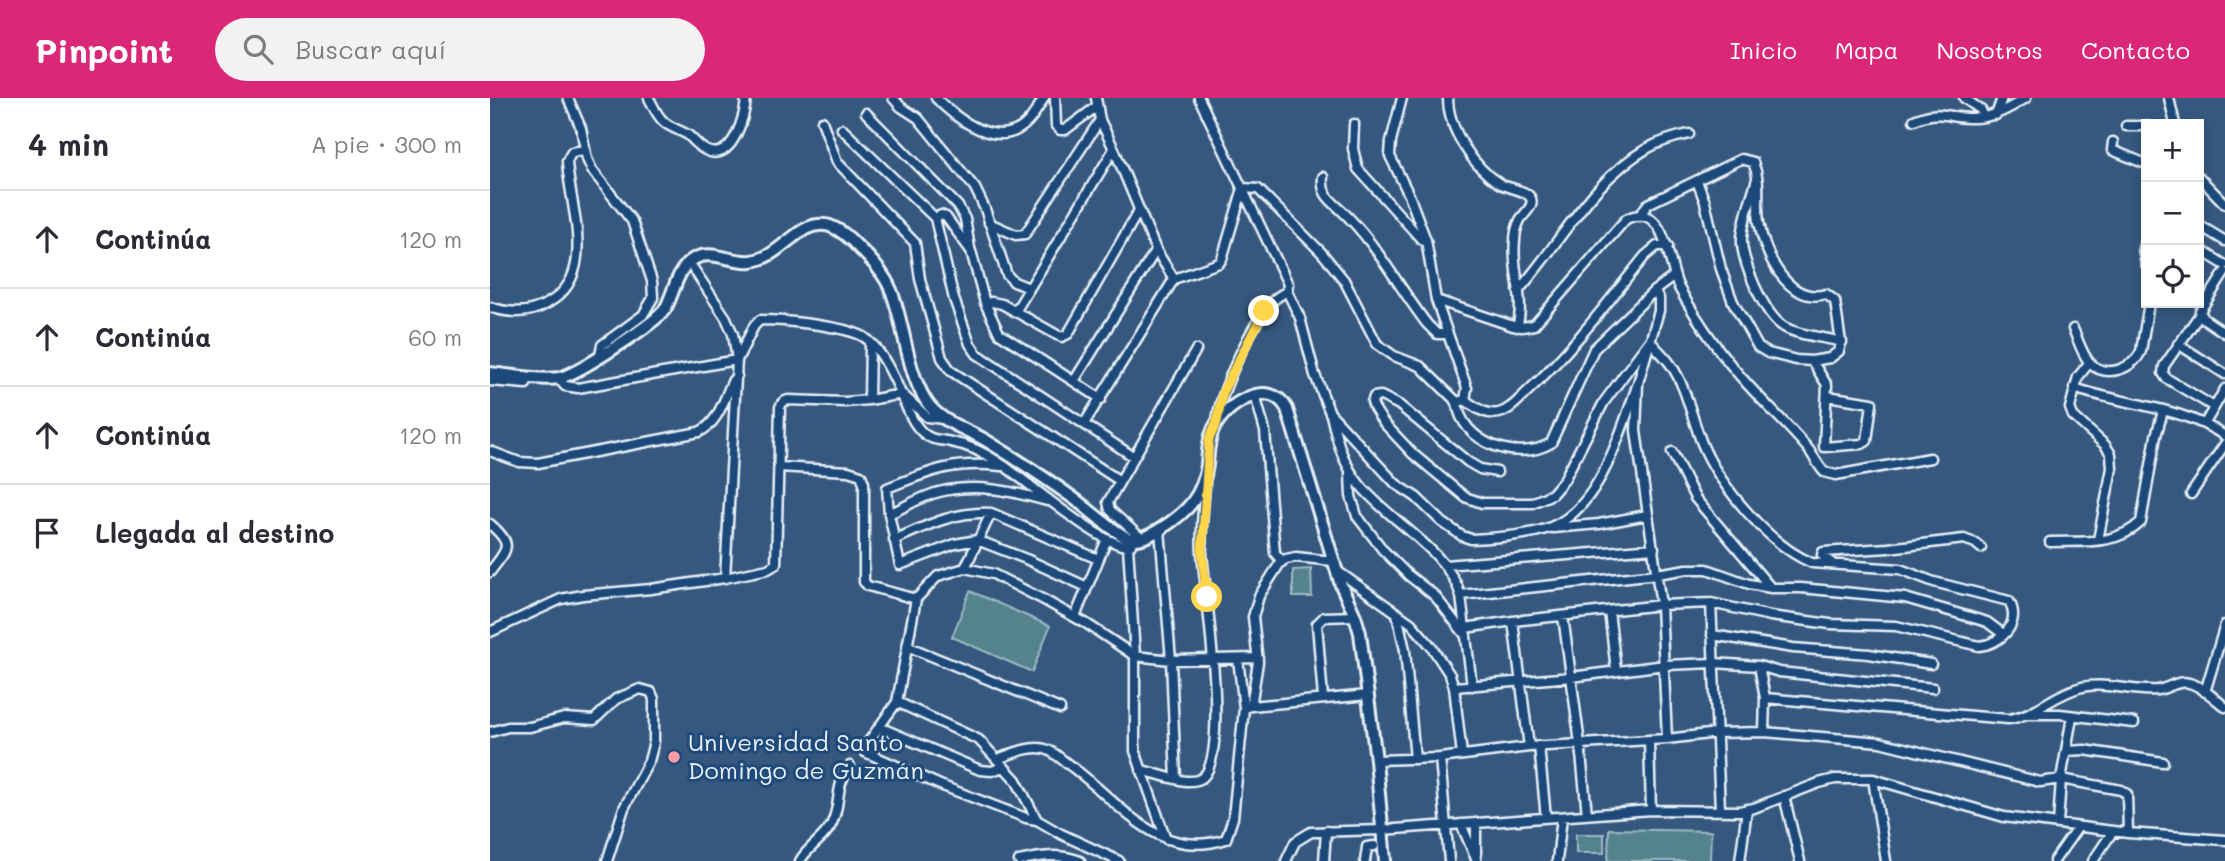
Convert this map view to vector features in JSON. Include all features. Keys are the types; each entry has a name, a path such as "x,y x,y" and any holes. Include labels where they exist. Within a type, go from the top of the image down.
{"main road":[{"path":"490,373 558,378 576,371 656,320 689,262 706,256 743,261 759,260 777,252 813,225 828,226 842,232 867,255 884,277 891,291 915,374 923,396 932,410 943,419 985,440 1037,472 1122,536 1134,541 1160,530 1191,506 1205,480 1209,439 1217,422 1232,407 1255,395 1277,397 1287,409 1335,565 1355,616 1364,654 1377,760 1385,861"}],"street":[{"path":"568,98 581,128 584,150 592,170 632,221 652,281 651,305 633,324 601,345 600,355"},
{"path":"649,98 663,121 712,153 723,151 730,144 745,117 746,98"},
{"path":"894,98 901,107 918,118 975,188 1007,275 1014,282 1029,288"},
{"path":"936,98 951,114 966,123 1005,133 1015,131 1027,123 1044,98"},
{"path":"1055,98 1056,126 1060,130 1065,130 1096,102 1100,120 1156,250 1174,279"},
{"path":"1199,98 1288,284 1287,291 1300,318 1341,455 1359,484 1445,565 1457,582 1461,595 1472,686"},
{"path":"1402,98 1390,156 1409,195 1426,242 1436,300 1467,388 1461,401 1461,419 1467,428 1495,447 1510,451 1541,449 1551,443 1594,349 1654,290 1673,277"},
{"path":"1448,98 1448,108 1456,129 1480,166 1499,183 1527,194 1531,199 1531,206 1520,220 1515,237 1521,309 1517,327"},
{"path":"1964,98 1980,110 1984,117"},
{"path":"1996,115 2002,98"},
{"path":"1914,120 1929,114 1984,117 1996,115 2026,98"},
{"path":"2168,98 2174,119"},
{"path":"866,113 958,206 965,219 985,303 999,332 1101,398"},
{"path":"989,223 1016,234 1025,234 1100,120"},
{"path":"821,121 837,162 915,243 920,279 942,358 951,371 1120,481"},
{"path":"1354,124 1353,149 1358,169 1422,241 1426,242"},
{"path":"2126,126 2141,126"},
{"path":"842,128 934,218 954,299 970,344 977,354 1135,457"},
{"path":"1518,290 1543,262 1572,220 1606,182 1649,147 1689,134"},
{"path":"2113,142 2112,150 2141,162"},
{"path":"1015,312 1114,149"},
{"path":"490,307 512,312 538,308 558,297 570,284 578,252 567,161 572,152 584,150"},
{"path":"1639,216 1648,204 1697,180 1744,159 1753,162 1758,177 1760,227 1774,262 1783,277 1801,294 1826,294 1833,297 1836,303 1842,342 1839,351 1833,356 1812,361 1796,360 1768,353 1758,347 1751,338 1733,302 1721,269 1711,220 1697,180"},
{"path":"1323,177 1323,188 1328,199 1349,217 1372,243 1427,324 1437,334 1447,334"},
{"path":"1758,177 1747,209 1742,238 1751,273 1770,314 1784,326 1842,342"},
{"path":"2204,182 2225,204"},
{"path":"1084,424 1174,279 1222,259 1243,188"},
{"path":"1243,188 1258,189 1322,253 1344,280 1377,344 1394,356 1420,366 1461,401 1491,414 1501,413 1512,406 1568,351 1646,256 1657,246 1668,246"},
{"path":"2219,196 2225,189"},
{"path":"985,303 1002,304 1057,335 1068,334 1139,210"},
{"path":"934,218 941,215 946,217 971,251"},
{"path":"1436,300 1517,327 1538,323 1572,279 1626,219 1639,216 1647,218 1658,227 1668,246 1673,277 1712,338 1740,375 1807,448 1824,472 1836,475 1930,458"},
{"path":"2204,228 2225,241"},
{"path":"1074,381 1156,250"},
{"path":"2204,252 2225,265"},
{"path":"689,262 726,318 733,334 737,360 724,578"},
{"path":"2214,407 2164,376 2164,366 2225,272"},
{"path":"1550,528 1574,514 1607,468 1638,383 1659,311 1654,290"},
{"path":"1217,422 1223,391 1251,336 1272,301 1287,291"},
{"path":"2073,329 2089,363 2097,369 2123,369 2139,358 2148,308"},
{"path":"2200,314 2225,332"},
{"path":"737,360 754,326 760,320 839,329 862,335 870,342 893,376 916,426 924,434 933,440 971,447 1004,466 1107,539 1119,545 1134,541"},
{"path":"1497,472 1480,469 1468,462 1399,405 1381,396 1374,397 1374,408 1391,430 1413,454 1465,497 1482,503 1532,503 1552,494 1564,480 1604,402 1650,340"},
{"path":"1466,632 1513,621 1563,615 1711,603 1770,616 1830,624 1896,626 1979,646 1987,646 2012,626 2014,617 2009,601 2001,597 1947,585 1900,569 1812,563 1799,558 1755,519 1720,476 1704,447 1671,365 1650,340"},
{"path":"869,400 870,342"},
{"path":"2178,344 2225,374"},
{"path":"1166,839 1141,770 1133,735 1134,541 1108,506 1108,502 1196,350"},
{"path":"558,378 565,386 578,388 737,360"},
{"path":"1812,361 1827,385 1824,447 1861,444 1867,441 1872,403 1827,396"},
{"path":"2089,363 2078,377 2070,408 2073,416 2105,445 2111,454 2112,468 2098,540"},
{"path":"490,451 519,462 538,463 699,432 716,418 737,376"},
{"path":"490,381 526,384 528,377"},
{"path":"1638,383 1636,431 1661,605 1667,739"},
{"path":"2074,388 2102,398 2205,422 2225,436"},
{"path":"2205,422 2225,389"},
{"path":"902,394 927,417 943,419"},
{"path":"490,632 561,599 651,589 768,569 776,564 780,407 783,402 869,400 902,394"},
{"path":"1255,395 1265,431 1275,553 1282,561"},
{"path":"2049,542 2115,538 2141,522 2163,411"},
{"path":"1330,413 1396,484 1416,497 1442,522 1462,536 1480,539 1647,515"},
{"path":"2190,494 2225,444"},
{"path":"1672,452 1695,498 1771,587"},
{"path":"1004,466 972,463 941,468 887,488 889,514 900,565 955,544 977,540 1087,587"},
{"path":"779,467 848,471 861,475 864,484 864,582 868,586 916,599"},
{"path":"1350,470 1351,496 1357,516 1383,550 1408,575 1435,596 1466,632"},
{"path":"1141,770 1195,781 1206,774 1213,756 1216,721 1202,551 1205,480"},
{"path":"889,514 937,492 968,488 1012,491 1053,503"},
{"path":"894,540 939,520 975,512 991,513 1098,559"},
{"path":"965,568 991,513"},
{"path":"490,524 505,537 507,545 504,556 490,572"},
{"path":"1160,530 1171,660 1176,779"},
{"path":"1075,617 1107,539"},
{"path":"1833,564 1822,555 1823,552 1964,539 1980,548"},
{"path":"1445,565 1654,548"},
{"path":"879,727 980,770 992,771 1000,763 1034,748 1047,749 1082,775 1126,815 1166,839 1203,844 1226,839 1233,818 1247,707 1258,658 1253,622 1255,606 1282,561 1296,557 1335,565 1421,633 1450,675 1454,687 1462,755"},
{"path":"1119,861 1060,834 1037,820 1008,812 869,755 864,748 897,702 916,599 938,576 965,568 993,574 1075,617 1135,656 1171,660 1258,658"},
{"path":"1461,595 1686,569 1707,569 1749,584 1905,598 1987,622 2003,634"},
{"path":"1711,603 1720,809"},
{"path":"1609,611 1616,670"},
{"path":"1397,614 1405,650 1415,759"},
{"path":"1563,615 1587,814"},
{"path":"1323,698 1317,624 1324,617 1355,616"},
{"path":"1513,621 1529,747"},
{"path":"2205,692 2225,625"},
{"path":"1712,635 1793,648 1869,654 1931,664"},
{"path":"907,646 1060,709"},
{"path":"1238,659 1247,707"},
{"path":"1454,687 1572,677 1665,665 1714,663 1759,666 1779,672 1933,688"},
{"path":"1759,666 1765,698 1764,732"},
{"path":"2028,714 2048,700 2082,687 2113,685 2159,690 2178,682 2188,682 2225,707"},
{"path":"490,732 508,727 530,727 564,718 594,720 616,699 640,689 651,692 654,742 649,761 624,808 607,861"},
{"path":"1247,707 1368,695"},
{"path":"1765,698 2008,719 2028,714 2060,714 2134,723"},
{"path":"897,702 979,740 1016,780 1037,820"},
{"path":"2058,824 2061,779 2072,717"},
{"path":"1377,760 1440,758 1539,746 1667,739 1717,733 1764,732 1880,742 2040,782 2061,779 2121,790 2127,794 2128,833"},
{"path":"1649,740 1651,810"},
{"path":"1539,746 1546,818"},
{"path":"2066,751 2084,750 2163,762"},
{"path":"1440,758 1449,861"},
{"path":"800,861 832,825 838,804 840,778 849,766"},
{"path":"1286,861 1295,842 1311,832 1382,830 1651,810 1747,809 1835,779 1873,779 2004,817 2128,833 2225,840"},
{"path":"1873,779 1886,861"},
{"path":"1784,796 1800,861"},
{"path":"1740,861 1747,809"},
{"path":"1557,861 1562,817"},
{"path":"1476,822 1476,860"},
{"path":"1461,824 1476,860"},
{"path":"2054,861 2078,827"},
{"path":"1324,861 1326,831"},
{"path":"2093,861 2113,831"},
{"path":"1365,861 1367,847 1374,846"},
{"path":"1019,861 1042,856 1068,856 1080,861"}],"green space":[{"path":"1311,569 1312,597 1293,597 1293,570"},
{"path":"970,591 1050,626 1032,672 952,637"},
{"path":"1609,829 1711,831 1710,861 1608,861"},
{"path":"1576,834 1604,834 1604,853 1576,853"}],"place":[{"name":"Universidad Santo Domingo de Guzmán","path":"674,757"}],"route":[{"path":"1207,597 1202,551 1209,439 1217,422 1223,391 1264,311"}]}
